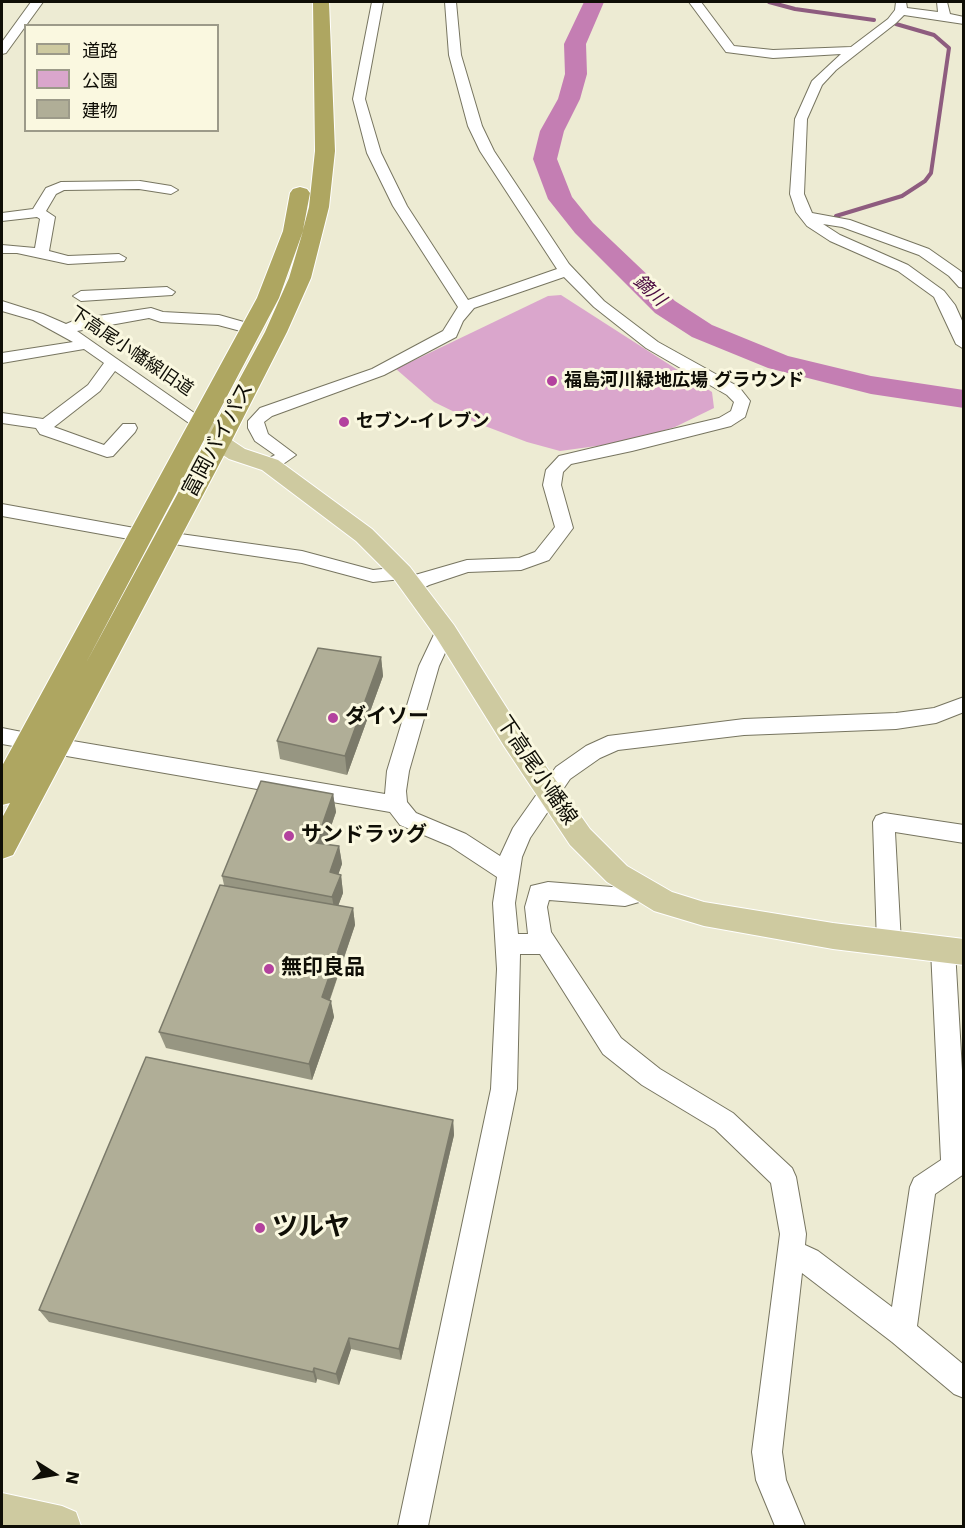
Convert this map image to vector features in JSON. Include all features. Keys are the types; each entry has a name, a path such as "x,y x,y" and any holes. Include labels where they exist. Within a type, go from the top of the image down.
{"highway":[{"path":"304,116 305,2"},
{"name":"富岡バイパス","path":"2,846 42,744 210,433 285,314 308,255 325,151 321,2"},
{"name":"富岡バイパス","path":"210,433 252,329 277,277 293,231 302,173"},
{"name":"富岡バイパス","path":"2,793 42,744"}],"main road":[{"name":"下高尾小幡線","path":"210,433 237,454 270,465 364,535 407,580 444,631 513,739 580,837 597,857 617,874 664,902 704,914 833,936 953,951"},
{"path":"2,1512 62,1527"}],"street":[{"path":"2,50 33,2"},
{"path":"377,2 358,99 374,153 400,206 466,308"},
{"path":"2,510 153,536 302,557 373,576 422,580 467,566 520,564 542,556 564,528 552,485 555,470 565,460 579,455 632,446 725,422 739,413 742,402 733,391 652,345 599,304 566,271 487,151 475,126 455,55 450,2"},
{"path":"695,2 730,49 773,54 855,50"},
{"path":"942,2 944,16"},
{"path":"963,21 901,6 892,21 832,67 816,84 801,119 797,194 802,212 812,223 835,238 903,268 934,290 947,305 963,344"},
{"path":"38,213 51,190 61,186 140,185 153,189 171,190"},
{"path":"2,217 38,213 48,217 41,254"},
{"path":"807,216 845,224 924,252 954,273 963,284"},
{"path":"2,249 68,260 119,258"},
{"path":"68,260 81,296 72,327 151,313 161,317 219,320 252,329"},
{"path":"270,465 287,455 261,437 256,428 256,421 266,412 364,378 450,334 466,308 566,271"},
{"path":"81,296 167,292"},
{"name":"下高尾小幡線旧道","path":"2,306 72,327 88,344 210,433"},
{"path":"2,358 88,344"},
{"path":"45,426 94,388 113,362"},
{"path":"2,418 19,419 45,426 46,430 107,452 129,428"},
{"path":"444,631 429,666 398,771 395,791 397,805 408,819 458,840 507,872"},
{"path":"413,1527 504,1089 509,969 504,903 507,872 521,834 563,773 593,752 615,742 744,727 896,722 936,715 963,704"},
{"path":"2,736 397,805"},
{"path":"889,943 884,822 963,834"},
{"path":"645,891 625,897 548,891 539,893 537,908 540,934 612,1046 651,1077 724,1121 783,1177 794,1234 767,1452 771,1480 790,1527"},
{"path":"507,944 547,944"},
{"path":"902,1332 923,1187 954,1166 953,951"},
{"path":"792,1253 902,1332 963,1384"}],"green space":[{"name":"福島河川緑地広場 グラウンド","path":"561,295 712,392 714,408 675,427 626,442 560,451 527,442 477,423 434,402 396,369 548,296"}],"building":[{"name":"ダイソー","path":"318,648 381,657 345,756 277,741"},
{"name":"サンドラッグ","path":"261,781 333,794 316,843 339,846 330,872 341,875 332,897 222,876"},
{"name":"無印良品","path":"220,885 353,908 322,997 331,1001 309,1064 159,1032"},
{"name":"ツルヤ","path":"146,1057 453,1120 399,1349 349,1338 336,1374 314,1368 313,1372 39,1310"}],"waterway":[{"name":"鏑川","path":"594,2 575,44 576,74 569,99 552,131 545,159 560,199 584,228 665,307 702,331 778,362 871,385 964,399"},
{"path":"769,2 795,9 874,20"},
{"path":"836,216 902,196 925,181 931,173 949,48 934,35 896,24"}],"place":[{"name":"福島河川緑地広場 グラウンド","path":"552,381"},
{"name":"セブン-イレブン","path":"344,422"},
{"name":"ダイソー","path":"333,718"},
{"name":"サンドラッグ","path":"289,836"},
{"name":"無印良品","path":"269,969"},
{"name":"ツルヤ","path":"260,1228"}]}
